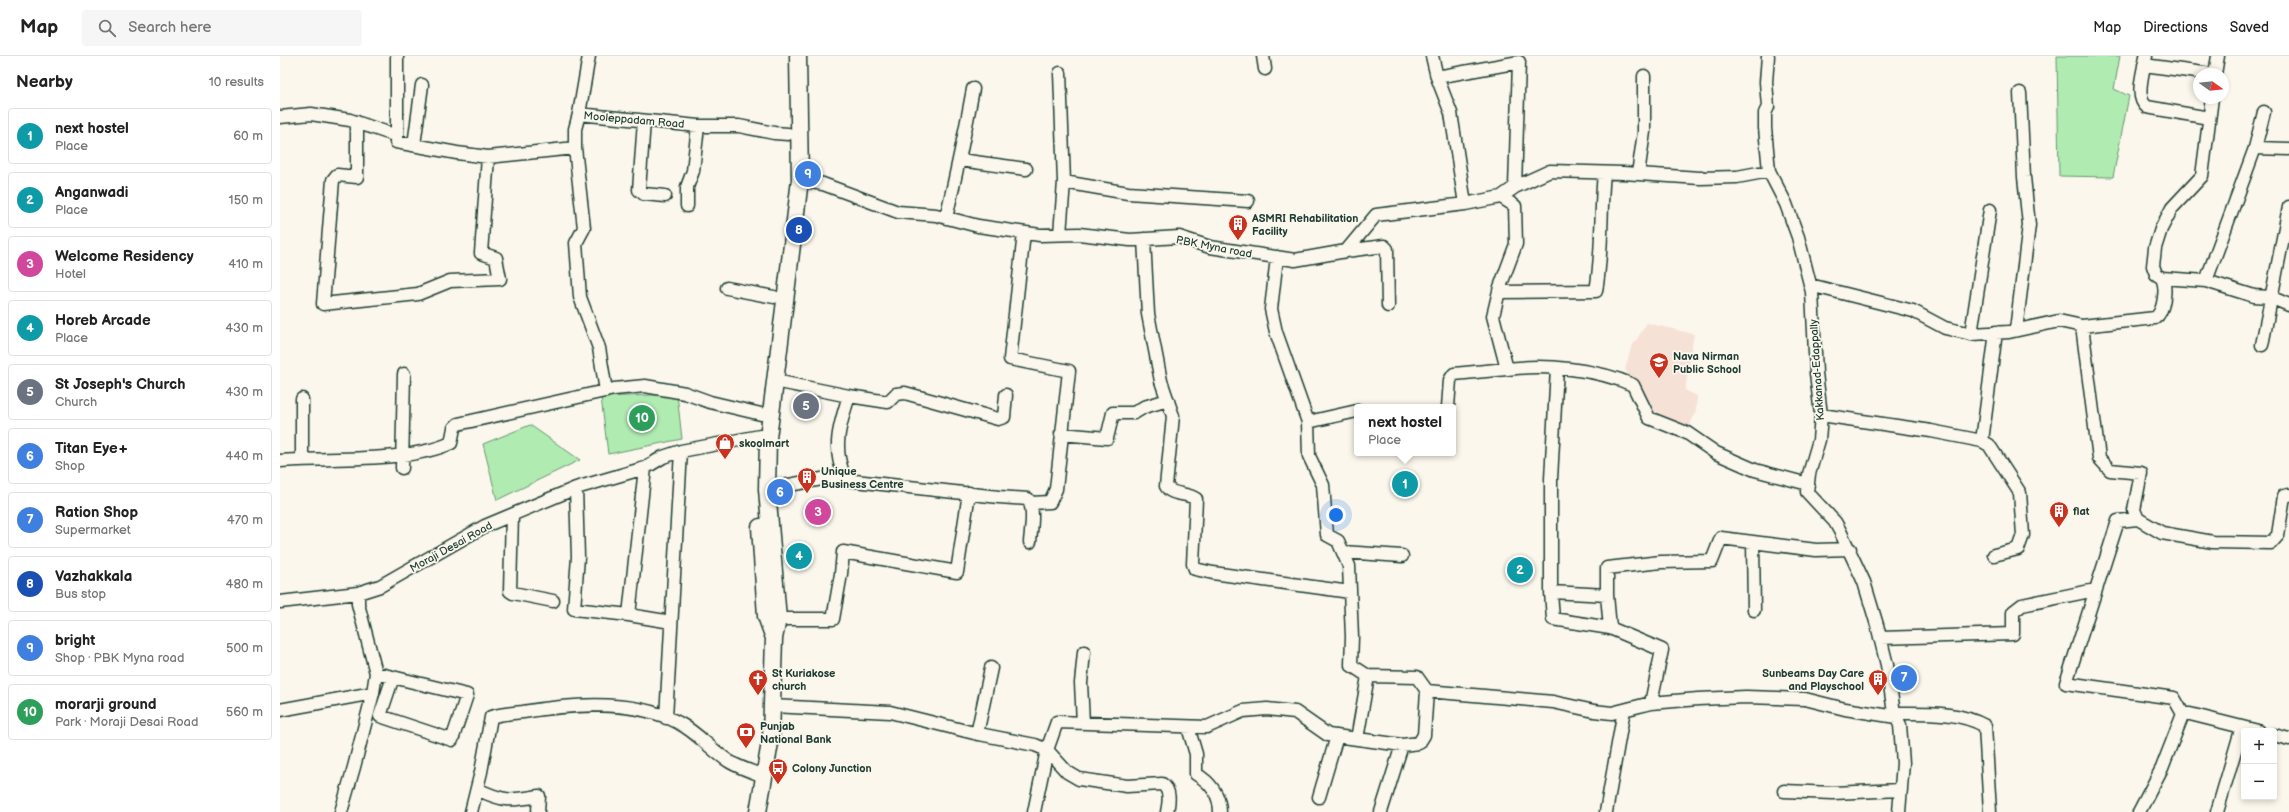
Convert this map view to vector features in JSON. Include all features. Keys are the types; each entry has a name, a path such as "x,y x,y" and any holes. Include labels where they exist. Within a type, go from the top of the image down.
{"main road":[{"path":"758,812 771,737 774,638 778,619 768,567 760,436 761,414 774,298 790,180 788,134 790,56"},
{"path":"774,638 766,616 768,567 768,438 791,236 800,180 798,56"}],"street":[{"path":"397,56 396,142 488,157 575,148"},
{"path":"579,114 589,56"},
{"path":"1263,56 1265,69"},
{"path":"1432,56 1437,77 1451,113 1465,204"},
{"name":"Kakkanad-Edappally","path":"1768,56 1766,82 1768,107 1765,112 1768,171 1786,204 1798,237 1810,285 1821,415 1819,440 1808,484"},
{"path":"2216,68 2218,56"},
{"path":"1437,77 1519,59 1515,187"},
{"path":"2193,70 2145,60 2140,96 2144,105 2147,107 2210,118"},
{"path":"1060,73 1064,182 1060,234"},
{"path":"1638,174 1644,125 1644,76"},
{"path":"414,145 422,85"},
{"path":"946,218 960,160 973,89"},
{"path":"2016,330 2029,225 2024,177 2020,93"},
{"path":"2211,104 2202,176 2172,208 2160,229 2155,248 2153,266 2156,274 2162,278 2206,281 2254,296 2270,297 2289,305"},
{"path":"2206,281 2255,148 2264,112"},
{"path":"280,117 311,114 356,122 397,136"},
{"name":"Mooleppadam Road","path":"606,391 599,348 580,297 576,243 584,228 575,148 575,129 579,114 698,126 739,126 774,133 788,134"},
{"path":"644,121 639,190 644,194 665,196"},
{"path":"356,122 357,177 337,175 333,180 323,304 418,294 450,281 500,279 496,258 481,253 488,157"},
{"path":"687,206 687,187 692,171 698,126"},
{"path":"2255,148 2289,149"},
{"path":"960,160 1026,169"},
{"path":"1346,251 1376,214 1465,204 1501,197 1515,187 1550,171 1700,178 1736,177 1768,171"},
{"path":"1499,292 1596,291 1600,269 1604,173"},
{"name":"PBK Myna road","path":"800,180 823,184 898,212 946,218 978,226 1024,233 1144,239 1179,238 1210,247 1296,260 1384,246 1387,249 1388,306"},
{"path":"1064,182 1128,193 1248,201"},
{"path":"1501,197 1515,206 1516,244 1499,292 1493,316 1507,369"},
{"path":"2262,345 2270,297 2289,208"},
{"path":"1971,334 1990,210"},
{"path":"1024,233 1010,359 1069,371 1060,434 1056,489 1050,502 1031,503"},
{"path":"1144,239 1148,314 1161,381 1173,416 1166,486 1171,492 1191,495 1196,499 1193,564 1195,569 1213,573 1350,592"},
{"path":"1034,812 1047,750 1057,722 1207,727 1243,711 1267,709 1295,712 1328,735 1402,745 1419,743 1424,735 1427,691 1417,677 1368,676 1351,665 1349,566 1338,541 1327,535 1323,484 1309,456 1308,422 1276,332 1271,309 1277,258"},
{"path":"1810,285 1913,311 1945,328 1971,334 2016,330 2059,321 2082,326 2155,318 2161,312 2164,288 2162,278"},
{"path":"727,288 774,298"},
{"path":"2082,326 2099,458 2110,470 2141,473 2134,510 2138,519 2162,533 2213,542 2271,544 2278,535 2284,496 2289,495"},
{"path":"1982,441 1996,332"},
{"path":"1448,404 1450,380 1454,374 1532,366 1614,376 1633,385 1649,418 1687,433 1716,452 1755,470 1808,484 1807,492 1835,522 1850,549 1864,582 1880,638 1887,665 1895,715 1900,726 1903,747 1899,812"},
{"path":"1557,368 1551,479 1551,592 1553,619 1610,628 1662,650 1651,703"},
{"path":"402,468 404,374"},
{"path":"775,381 849,396 888,402 896,394 905,393 998,419 1004,417 1006,395"},
{"path":"280,461 403,455 442,448 451,443 454,428 458,424 606,391 645,386 685,393 710,402 761,414"},
{"path":"849,396 837,443 838,461 846,480 968,494 1028,498 1031,503 1030,542"},
{"path":"302,399 302,459"},
{"path":"1060,434 1107,438 1113,413 1134,412 1144,406 1168,400"},
{"path":"1308,422 1354,412"},
{"path":"1821,415 1982,441 1989,446 2020,492 2022,535 2018,549 1994,556"},
{"name":"Moraji Desai Road","path":"280,602 358,593 380,586 485,526 576,488 645,468 663,457 681,451 760,436"},
{"path":"666,718 681,451"},
{"path":"629,615 645,468"},
{"path":"767,489 844,475"},
{"path":"576,488 578,557 574,609 629,615 671,622"},
{"path":"778,619 833,619 841,574 843,552 957,572 968,494"},
{"path":"512,515 510,591 513,594 553,601"},
{"path":"2138,519 2118,521 2094,590 2066,682 2174,698 2183,714"},
{"path":"1610,628 1607,595 1608,568 1661,562 1712,561 1721,538 1816,550 1850,549"},
{"path":"1752,543 1754,610"},
{"path":"1343,552 1402,556"},
{"path":"1880,638 2013,634 2013,612 2022,605 2094,590"},
{"path":"1551,592 1607,595"},
{"path":"341,812 373,693 376,673 358,604 358,593"},
{"path":"1083,723 1081,683 1084,652"},
{"path":"977,734 991,668"},
{"path":"376,673 393,677 466,695 452,740 380,716 393,677"},
{"path":"1358,739 1368,676"},
{"path":"1427,691 1547,701 1606,712 1624,710 1651,703 1746,697 1805,699 1845,709 1895,715 1931,713 1975,720 1985,726 1990,812"},
{"path":"280,710 373,693"},
{"path":"471,812 477,789 490,717 577,704 623,707 666,718 692,730 730,762 764,776"},
{"path":"772,706 890,712 977,734 1035,746 1047,750 1067,772 1078,779 1128,786 1162,784 1166,787 1168,792 1167,812"},
{"path":"1606,812 1624,710"},
{"path":"2183,714 2190,714 2246,728"},
{"path":"2139,812 2162,768 2183,714"},
{"path":"1188,727 1196,754 1196,774 1207,780 1220,800 1220,812"},
{"path":"2217,812 2242,727"},
{"path":"1319,797 1337,736"},
{"path":"2277,736 2289,739"},
{"path":"1381,812 1402,745"},
{"path":"477,789 495,798 510,801 539,796 538,812"},
{"path":"1784,791 1833,793 1901,790"}],"shaded area":[{"name":"Nava Nirman Public School","path":"1647,323 1694,334 1685,390 1697,396 1696,410 1689,428 1648,411 1625,369 1631,348"}],"green space":[{"path":"2057,56 2120,56 2114,89 2129,96 2113,177 2059,176"},
{"path":"677,394 682,439 608,454 601,397"},
{"path":"530,425 580,460 497,500 483,444"}],"place":[{"name":"bright","path":"808,174"},
{"name":"Vazhakkala","path":"799,230"},
{"name":"ASMRI Rehabilitation Facility","path":"1238,241"},
{"name":"Nava Nirman Public School","path":"1659,379"},
{"name":"St Joseph's Church","path":"806,406"},
{"name":"morarji ground","path":"642,418"},
{"name":"skoolmart","path":"725,460"},
{"name":"next hostel","path":"1405,484"},
{"name":"Titan Eye+","path":"780,492"},
{"name":"Unique Business Centre","path":"807,494"},
{"name":"Welcome Residency","path":"818,512"},
{"name":"flat","path":"2059,528"},
{"name":"Horeb Arcade","path":"799,556"},
{"name":"Anganwadi","path":"1520,570"},
{"name":"Ration Shop","path":"1904,678"},
{"name":"St Kuriakose church","path":"758,696"},
{"name":"Sunbeams Day Care and Playschool","path":"1878,696"},
{"name":"Punjab National Bank","path":"746,749"},
{"name":"Colony Junction","path":"778,785"}]}
